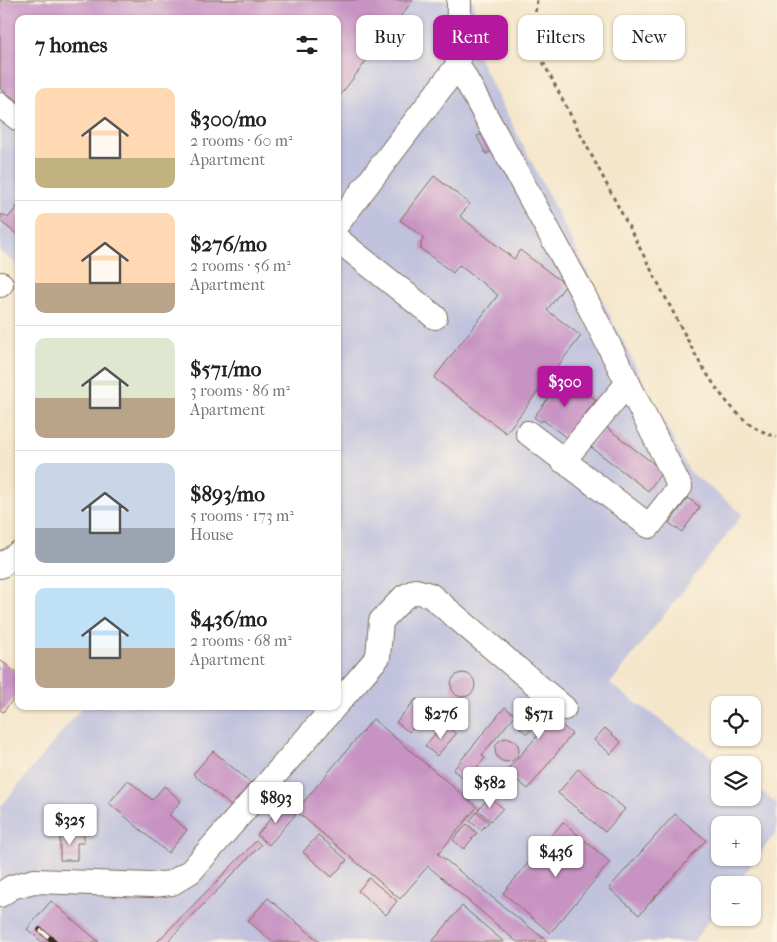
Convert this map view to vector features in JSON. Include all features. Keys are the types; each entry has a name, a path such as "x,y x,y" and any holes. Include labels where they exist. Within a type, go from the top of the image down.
{"lane":[{"path":"457,2 458,65 583,294 680,487 649,526 528,434"},
{"path":"341,220 458,65"},
{"path":"0,105 15,116"},
{"path":"341,242 435,317"},
{"path":"563,460 628,383"},
{"path":"0,566 15,556"},
{"path":"341,700 378,657 381,621 404,597 416,592 430,595 564,708"},
{"path":"0,895 12,887 34,881 151,885 172,883 191,871 332,710"}],"path":[{"path":"537,0 533,30 543,62 697,358 724,400 749,424 777,437"}],"shaded area":[{"path":"0,0 473,0 475,15 433,15 433,60 480,60 689,471 743,514 610,684 711,756 711,806 761,806 761,792 777,803 777,831 761,852 761,816 711,816 711,866 750,866 743,876 711,876 711,918 693,942 0,942 0,808 80,710 341,710 341,15 15,15 15,262 0,252"}],"building":[{"path":"0,0 413,0 402,15 356,15 356,60 367,60 341,94 341,15 15,15 15,99 0,88"},
{"path":"485,133 494,150 486,154 477,136"},
{"path":"434,176 470,204 460,216 514,259 520,250 566,285 547,310 581,336 506,433 434,378 498,295 459,265 453,273 421,249 421,243 424,238 400,220"},
{"path":"15,209 15,233 0,221 2,214 8,218"},
{"path":"564,377 596,400 567,438 543,420 541,422 534,417"},
{"path":"606,427 663,471 648,491 591,447"},
{"path":"688,498 700,507 682,532 669,523"},
{"path":"0,660 15,672 15,697 3,712 0,710"},
{"path":"463,673 468,674 474,680 474,690 468,696 463,697 458,696 452,690 451,685 452,680 458,674"},
{"path":"538,691 560,710 553,718 572,734 528,789 506,771 542,731 535,725 527,734 519,727 527,718 520,712"},
{"path":"416,699 428,709 409,732 396,722"},
{"path":"505,707 515,715 482,755 485,758 466,780 453,770"},
{"path":"373,719 477,807 438,854 548,942 517,942 428,866 400,899 296,811"},
{"path":"444,723 456,734 437,756 425,746"},
{"path":"605,728 621,742 611,754 594,740"},
{"path":"507,738 515,742 519,750 515,758 507,762 499,758 495,750 499,742"},
{"path":"213,751 251,783 231,806 193,774"},
{"path":"578,769 625,809 605,832 558,793"},
{"path":"128,780 152,800 164,786 181,801 169,815 187,830 168,853 109,803"},
{"path":"489,797 503,808 491,821 478,810"},
{"path":"283,804 296,814 269,845 257,835"},
{"path":"477,812 489,822 481,830 470,821"},
{"path":"675,814 706,840 639,915 609,888"},
{"path":"563,822 610,862 550,933 503,893"},
{"path":"467,824 477,833 464,849 453,840"},
{"path":"60,833 84,834 84,843 77,843 77,860 60,860"},
{"path":"318,835 347,860 332,877 303,852"},
{"path":"256,841 261,845 167,942 157,942"},
{"path":"369,878 397,901 386,915 358,891"},
{"path":"268,898 320,942 273,942 248,921"},
{"path":"51,901 99,942 42,942 27,929"},
{"path":"462,906 504,942 432,942"}],"railway":[{"path":"40,930 55,942"}]}
